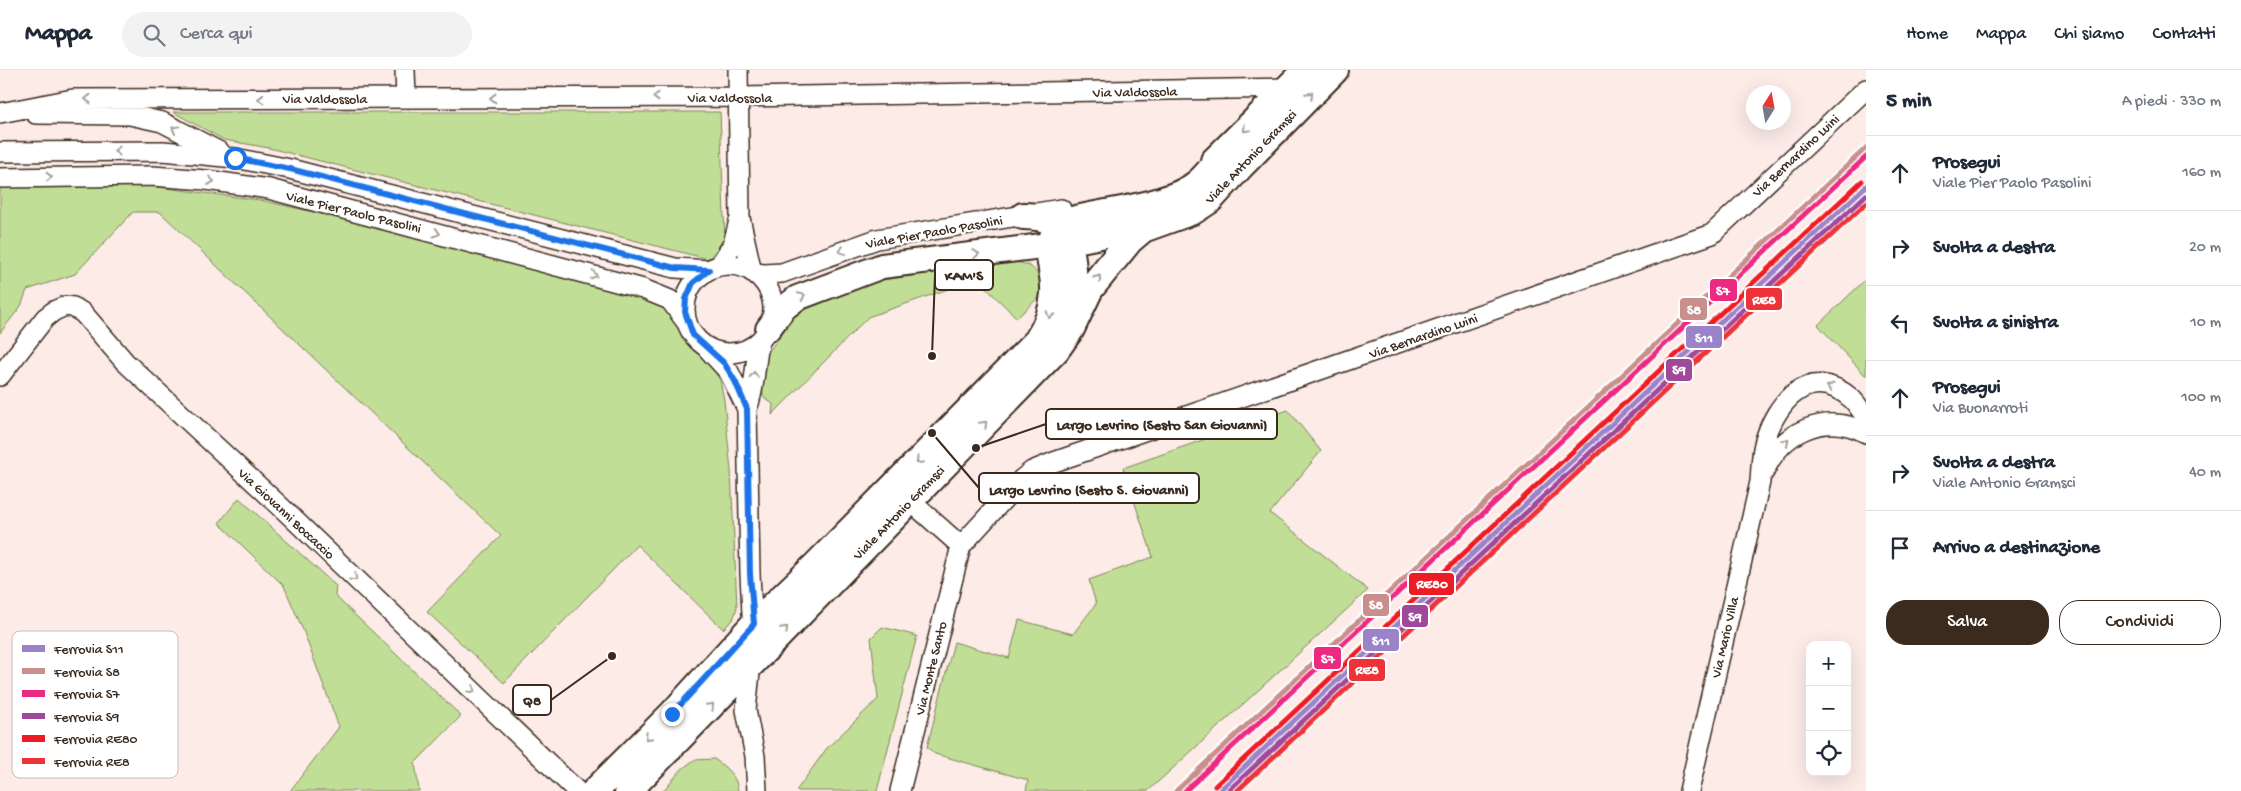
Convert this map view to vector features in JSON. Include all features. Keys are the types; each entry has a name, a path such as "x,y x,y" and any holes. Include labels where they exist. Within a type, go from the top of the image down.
{"main road":[{"name":"Viale Antonio Gramsci","path":"628,791 1056,350 1072,329 1086,296 1102,272 1130,240 1143,229 1192,212 1210,200 1335,70"},
{"name":"Viale Antonio Gramsci","path":"594,791 672,714 754,624 816,565 1037,341 1052,307 1058,238 1072,220 1154,202 1185,191 1200,181 1226,150 1297,79"},
{"path":"1023,216 1044,218 1058,238 1073,272 1072,306 1066,330 1056,350"},
{"name":"Viale Antonio Gramsci","path":"1058,238 1154,225"}],"street":[{"path":"405,70 406,98"},
{"path":"738,70 740,218 752,272"},
{"name":"Via Valdossola","path":"172,99 739,97 1213,90 1297,79"},
{"name":"Via Bernardino Luini","path":"961,546 1022,479 1044,466 1712,234 1866,89"},
{"name":"Viale Pier Paolo Pasolini","path":"0,114 73,99 172,99"},
{"name":"Viale Pier Paolo Pasolini","path":"0,114 130,115 162,122 235,158"},
{"name":"Viale Pier Paolo Pasolini","path":"0,152 163,151 235,158 290,169 675,268 714,268"},
{"name":"Viale Pier Paolo Pasolini","path":"0,178 152,176 206,180 269,189 643,288 670,300 688,323"},
{"name":"Viale Pier Paolo Pasolini","path":"752,272 764,274 782,273 877,239 1023,216"},
{"path":"740,218 733,244 714,268 698,278 688,292 685,312 693,335 729,372 747,409"},
{"name":"Viale Pier Paolo Pasolini","path":"764,335 784,308 797,298 882,266 1058,238"},
{"path":"714,268 737,266 752,272 764,283 771,298 773,311 754,371 753,394 747,409 750,574 754,624 746,710 756,756 757,791"},
{"name":"Via Giovanni Boccaccio","path":"0,376 45,318 65,306 74,307 82,313 126,362 282,508 577,791"},
{"path":"706,347 719,352 733,353 745,350 764,335"},
{"name":"Via Mario Villa","path":"1689,791 1760,482 1764,444 1770,426 1788,397 1800,388 1824,385 1838,389 1853,400 1866,417"},
{"name":"Via Mario Villa","path":"1760,482 1775,451 1796,433 1823,424 1849,426 1866,433"},
{"path":"910,500 961,546"},
{"name":"Via Monte Santo","path":"900,791 961,546"}],"green space":[{"path":"173,112 720,112 725,241 708,259 269,148 224,140"},
{"path":"149,186 260,200 340,218 655,302 671,314 694,350 709,362 720,380 724,400 731,471 737,607 733,620 723,629 637,545 504,683 427,612 501,536 160,212 133,212 75,274 27,290 21,306 0,333 0,187"},
{"path":"1017,262 1033,269 1040,278 1044,292 1017,318 977,279 868,317 772,415 773,404 763,397 762,371 765,356 778,339 786,324 795,314 874,281"},
{"path":"1866,279 1866,376 1818,325"},
{"path":"1288,410 1321,451 1270,513 1368,590 1148,791 1026,791 1028,780 935,754 927,747 954,642 1009,658 1019,620 1073,634 1096,604 1089,580 1153,557 1123,468"},
{"path":"239,498 336,586 335,596 461,716 415,763 419,791 290,791 339,727 303,630 284,586 219,523"},
{"path":"882,627 917,636 877,791 796,791 827,748 878,699 871,638"},
{"path":"714,759 730,772 736,781 738,791 663,791 682,769 694,760"}],"rail line":[{"name":"S8","path":"1176,791 1866,148"},
{"name":"S7","path":"1185,791 1866,157"},
{"name":"RE80","path":"1215,786 1862,181"},
{"name":"S11","path":"1219,791 1866,186"},
{"name":"S9","path":"1228,791 1866,195"},
{"name":"RE8","path":"1237,791 1866,203"}],"place":[{"name":"KAM'S","path":"932,356"},
{"name":"Largo Levrino (Sesto S. Giovanni)","path":"932,433"},
{"name":"Largo Levrino (Sesto San Giovanni)","path":"976,448"},
{"name":"Q8","path":"612,656"}],"route":[{"path":"235,158 290,169 675,268 709,270 693,283 686,299 685,312 693,335 724,363 735,381 747,409 750,574 754,624 672,714"}]}
